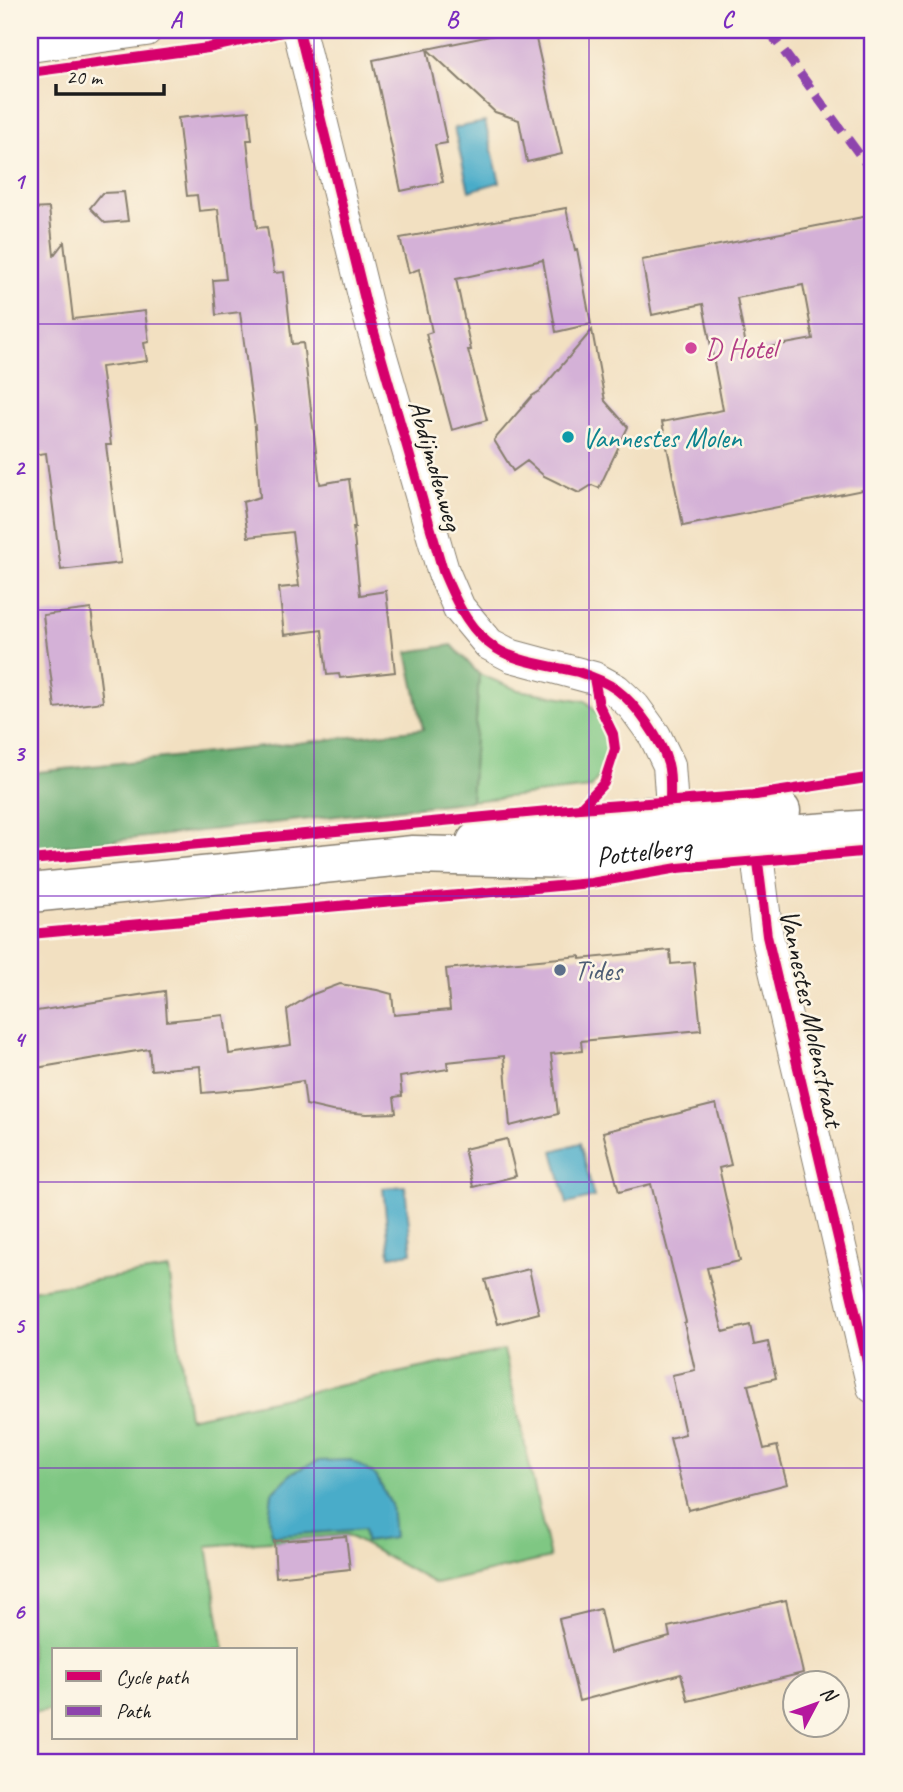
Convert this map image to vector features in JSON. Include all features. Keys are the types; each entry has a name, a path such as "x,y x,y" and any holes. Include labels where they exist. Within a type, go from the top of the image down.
{"main road":[{"name":"Pottelberg","path":"756,825 873,802"},
{"name":"Pottelberg","path":"30,892 413,856 554,824 673,831 756,825 873,829"}],"street":[{"name":"Abdijmolenweg","path":"299,30 367,308 443,571 459,608 489,644 521,659 594,678 616,690 634,707 655,736 668,765 673,831"},
{"path":"30,46 131,31"},
{"name":"Vannestes Molenstraat","path":"756,825 767,936 873,1387"}],"green space":[{"path":"452,645 479,674 471,801 30,850 30,773 423,729 407,652"},
{"path":"479,674 518,690 586,701 595,710 604,722 610,750 606,766 591,788 471,801"},
{"path":"169,1269 189,1418 504,1350 550,1558 436,1584 347,1535 207,1546 224,1648 52,1648 52,1710 30,1714 30,1290"}],"water":[{"path":"485,122 500,182 469,191 454,128"},
{"path":"580,1143 594,1197 567,1204 553,1151"},
{"path":"405,1186 412,1253 390,1256 383,1188"},
{"path":"351,1460 376,1476 391,1504 394,1538 365,1542 364,1529 272,1536 269,1518 272,1493 293,1472 318,1461"}],"building":[{"path":"519,30 534,30 562,154 527,162 519,120 495,112 427,49"},
{"path":"427,49 447,143 435,145 443,182 401,191 373,60"},
{"path":"249,111 252,140 247,140 257,228 267,227 274,273 284,272 292,344 303,343 320,484 349,479 360,595 386,591 395,672 340,678 339,674 327,675 322,630 284,635 279,588 299,586 292,532 248,537 243,502 260,497 255,427 240,312 216,315 213,280 226,279 218,209 199,211 197,195 187,196 178,118"},
{"path":"124,192 128,221 105,223 90,208 102,193"},
{"path":"49,208 54,255 64,242 73,319 145,311 149,342 144,343 147,361 101,367 111,445 106,445 121,563 61,570 46,453 30,455 30,209"},
{"path":"566,208 575,250 577,249 591,324 556,332 543,260 456,279 471,350 468,350 487,420 452,430 426,334 432,332 419,269 409,273 400,238"},
{"path":"873,215 873,488 683,526 662,422 723,410 703,304 652,315 642,260","holes":["803,285 813,339 747,351 737,298"]},
{"name":"Vannestes Molen","path":"592,330 605,401 628,427 599,488 592,485 579,493 544,476 527,461 513,471 494,440"},
{"path":"91,609 103,702 55,708 43,615"},
{"path":"670,950 671,964 694,962 701,1030 581,1041 582,1051 551,1054 558,1114 510,1126 504,1056 447,1062 448,1069 400,1077 402,1096 394,1097 396,1113 367,1114 332,1111 306,1105 303,1081 202,1093 200,1066 151,1070 149,1049 30,1069 30,1012 165,991 167,1021 224,1015 229,1054 291,1045 287,1010 311,995 340,984 392,994 394,1015 450,1010 446,969"},
{"path":"716,1104 731,1165 719,1168 740,1261 707,1268 723,1332 750,1325 754,1345 768,1342 776,1378 748,1385 764,1449 777,1446 787,1484 688,1510 670,1438 685,1434 672,1375 695,1370 684,1323 686,1322 651,1184 619,1192 603,1132"},
{"path":"507,1139 516,1176 473,1187 464,1149"},
{"path":"529,1269 539,1313 498,1324 485,1280"},
{"path":"346,1536 350,1569 276,1577 274,1541"},
{"path":"786,1600 802,1670 780,1670 780,1679 688,1701 681,1674 579,1701 559,1619 600,1609 610,1653 670,1637 668,1627"}],"marked path":[{"path":"768,30 873,173"}],"cycle path":[{"path":"30,72 208,48 291,30"},
{"path":"299,30 367,308 443,571 456,600 472,627 497,649 519,659 588,675 608,684 624,696 647,724 665,755 670,773 670,801"},
{"path":"580,808 604,783 615,749 613,734 599,705 594,678"},
{"path":"30,860 580,808 756,795 873,777"},
{"path":"30,934 591,883 678,868 873,851"},
{"path":"758,862 767,936 873,1387"}],"place":[{"name":"D Hotel","path":"691,348"},
{"name":"Vannestes Molen","path":"568,437"},
{"name":"Tides","path":"560,970"}]}
